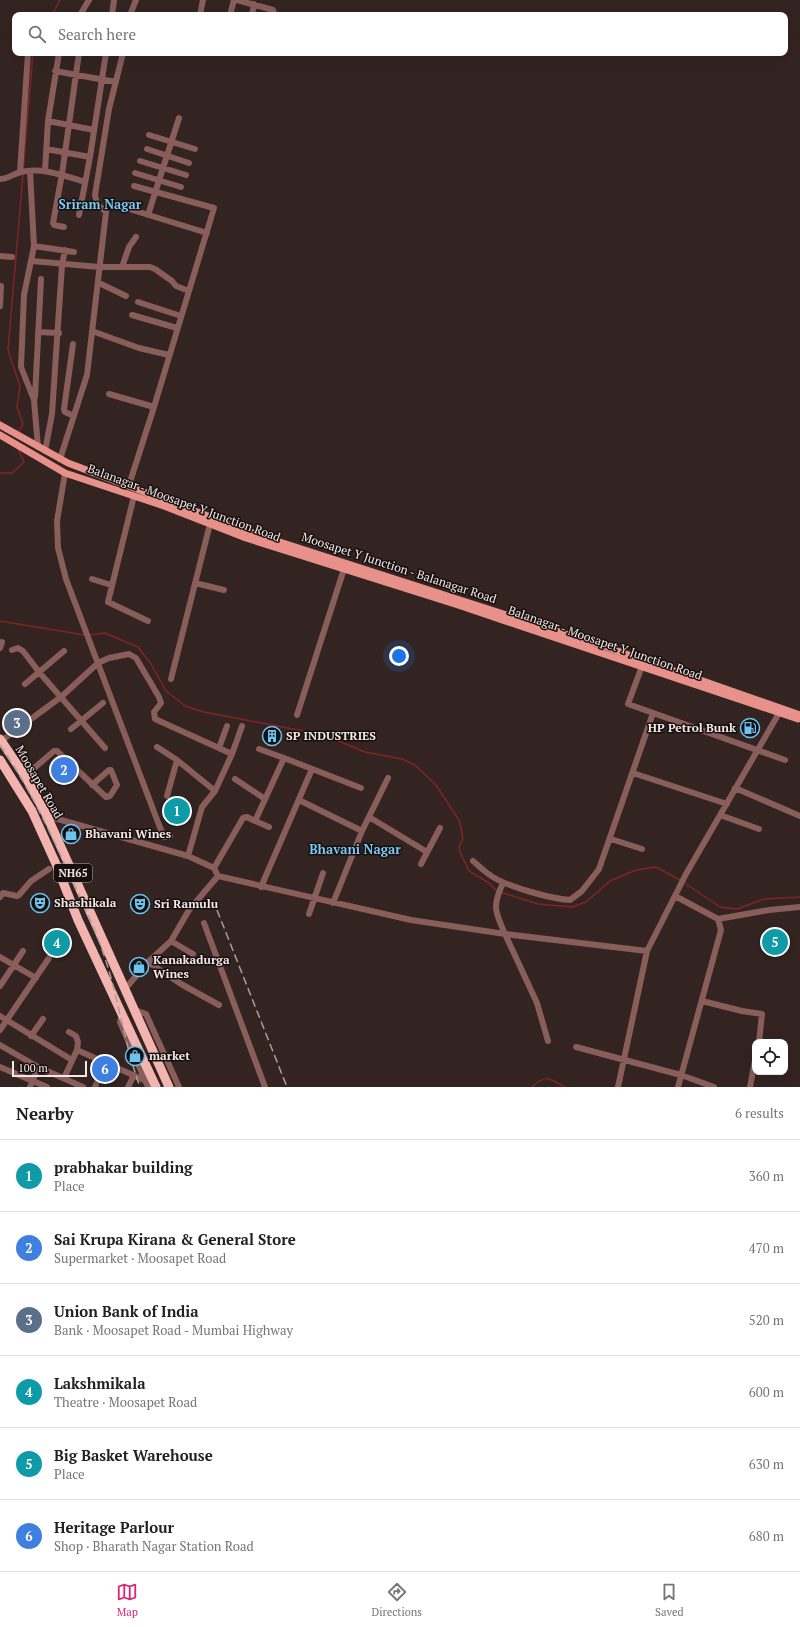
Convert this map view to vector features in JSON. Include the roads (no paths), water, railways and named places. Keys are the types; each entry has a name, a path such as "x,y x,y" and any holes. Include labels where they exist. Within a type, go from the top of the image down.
{"highway":[{"name":"Moosapet Road","path":"1,740 25,776 47,816 135,1010"},
{"name":"Moosapet Road","path":"0,760 32,811 56,864 78,920 122,1013"},
{"name":"NH65","path":"135,1010 169,1087"},
{"name":"NH65","path":"122,1013 156,1087"}],"main road":[{"name":"Moosapet Y Junction - Balanagar Road","path":"0,425 60,459 258,535 606,647 800,715"},
{"name":"Balanagar - Moosapet Y Junction Road","path":"3,436 65,473 134,496 246,538 642,666 800,720"},
{"path":"93,482 96,474"}],"street":[{"path":"82,12 89,0"},
{"path":"112,12 114,0"},
{"path":"131,12 136,0"},
{"path":"201,12 203,0"},
{"path":"231,12 234,0"},
{"path":"237,0 254,4 268,3 274,12"},
{"path":"253,12 254,4"},
{"path":"21,172 28,56"},
{"path":"45,171 48,121 58,56"},
{"path":"64,227 53,224 62,174 78,56"},
{"path":"79,215 90,157 106,56"},
{"path":"60,459 87,375 99,283 99,267 106,212 97,204 95,194 104,134 122,56"},
{"path":"55,71 75,76 116,82"},
{"path":"148,215 179,118"},
{"path":"48,121 94,130"},
{"path":"149,136 195,150"},
{"path":"46,149 90,157"},
{"path":"147,149 189,163"},
{"path":"140,161 186,175"},
{"path":"30,171 34,246 24,295 21,367 34,400"},
{"path":"0,179 6,179 21,172 45,171 62,174 85,182"},
{"path":"135,173 181,187"},
{"path":"129,485 214,208 134,186"},
{"path":"126,208 207,233"},
{"path":"122,267 129,247 136,237"},
{"path":"34,246 74,252"},
{"path":"39,447 52,414 62,265 65,250"},
{"path":"0,256 12,257"},
{"path":"32,261 62,265 156,269 172,281 176,286 189,291"},
{"path":"39,447 34,400 41,279"},
{"path":"99,283 126,296"},
{"path":"0,306 1,286"},
{"path":"138,302 181,316"},
{"path":"132,315 177,328"},
{"path":"92,330 139,348 169,355"},
{"path":"38,332 58,333"},
{"path":"73,344 64,409 65,412 74,416"},
{"path":"109,394 154,407"},
{"path":"65,473 57,521 58,548 66,579 159,826 164,837 170,836"},
{"path":"134,496 107,598 110,604 148,621"},
{"path":"171,679 210,524"},
{"path":"297,715 344,569"},
{"path":"92,579 111,585"},
{"path":"195,583 224,590"},
{"path":"12,650 18,648 23,651 39,672 105,748"},
{"path":"25,684 64,651"},
{"path":"1,740 61,697 98,663 121,654 129,654 136,658 161,701 154,712 155,719 232,754"},
{"path":"642,666 628,704 785,760"},
{"path":"71,729 80,720 103,703"},
{"path":"473,861 502,886 559,900 570,900 582,891 599,870 611,839 653,713"},
{"path":"618,1087 647,951 686,874 779,713"},
{"path":"219,748 227,726"},
{"path":"188,856 202,807 215,791 232,754 242,726"},
{"path":"157,747 177,760 215,791"},
{"path":"260,749 361,788"},
{"path":"25,776 54,751 92,785 108,798 118,785 109,770 92,785"},
{"path":"255,821 284,758"},
{"path":"167,796 177,760"},
{"path":"261,887 312,769"},
{"path":"633,773 727,804"},
{"path":"333,903 362,831 388,778"},
{"path":"235,779 265,799"},
{"path":"736,788 799,813"},
{"path":"299,800 362,831"},
{"path":"720,815 758,829"},
{"path":"47,816 188,856 214,868 218,876 314,899 411,920 505,934 647,951"},
{"path":"214,868 243,818 247,817 269,827"},
{"path":"369,817 427,852"},
{"path":"421,864 440,828"},
{"path":"611,839 642,849"},
{"path":"0,897 3,893 17,896 19,895 31,881 48,870"},
{"path":"308,914 323,873"},
{"path":"125,989 148,962 171,942 189,910 218,876"},
{"path":"502,886 496,899 496,913 537,1003 548,1042"},
{"path":"675,896 718,919 769,910 800,907"},
{"path":"678,1087 721,930 718,919"},
{"path":"204,923 265,1087"},
{"path":"171,942 193,954"},
{"path":"0,986 23,951"},
{"path":"0,957 36,978"},
{"path":"0,1030 49,958"},
{"path":"148,962 181,984 219,1005"},
{"path":"702,1001 742,1012 762,1014 759,1039"},
{"path":"135,1010 146,1014 179,1087"},
{"path":"122,1013 120,1022 148,1087"},
{"path":"0,1016 72,1060"},
{"path":"31,1036 43,1019"},
{"path":"64,1078 76,1050 78,1039 69,1032"},
{"path":"0,1045 38,1068 83,1087"},
{"path":"576,1046 681,1075 714,1087"},
{"path":"76,1050 144,1080"},
{"path":"95,1087 106,1062"},
{"path":"0,1067 47,1087"},
{"path":"30,1087 38,1068"},
{"path":"128,1087 134,1075"},
{"path":"750,1087 752,1075"}],"waterway":[{"path":"54,12 60,0"},
{"path":"23,171 33,56"},
{"path":"18,433 23,424 17,407 20,386 8,350 23,174"},
{"path":"0,473 12,473 24,462 18,449"},
{"path":"0,621 85,635"},
{"path":"89,635 105,633 138,647 151,664 166,691 185,706 204,712 324,735 365,752 402,759 415,765 436,785 459,820 463,838 459,847 469,871 489,883 497,891"},
{"path":"500,892 538,904 572,907 586,902 610,881 636,870 656,867 680,880"},
{"path":"683,882 720,907 737,909 764,899 800,897"},
{"path":"532,1087 541,1080 545,1079 551,1080 565,1087"}],"railway":[{"path":"0,745 11,761 40,812 95,931 111,977 130,1056 140,1087"},
{"path":"217,910 287,1087"}],"place":[{"name":"Union Bank of India","path":"17,723"},
{"name":"HP Petrol Bunk","path":"750,728"},
{"name":"SP INDUSTRIES","path":"272,736"},
{"name":"Sai Krupa Kirana & General Store","path":"64,770"},
{"name":"prabhakar building","path":"177,811"},
{"name":"Bhavani Wines","path":"71,834"},
{"name":"Shashikala","path":"40,903"},
{"name":"Sri Ramulu","path":"140,904"},
{"name":"Big Basket Warehouse","path":"775,942"},
{"name":"Lakshmikala","path":"57,943"},
{"name":"Kanakadurga Wines","path":"139,967"},
{"name":"market","path":"135,1056"},
{"name":"Heritage Parlour","path":"105,1069"}],"district":[{"name":"Sriram Nagar","path":"100,204"},
{"name":"Bhavani Nagar","path":"355,849"}]}
